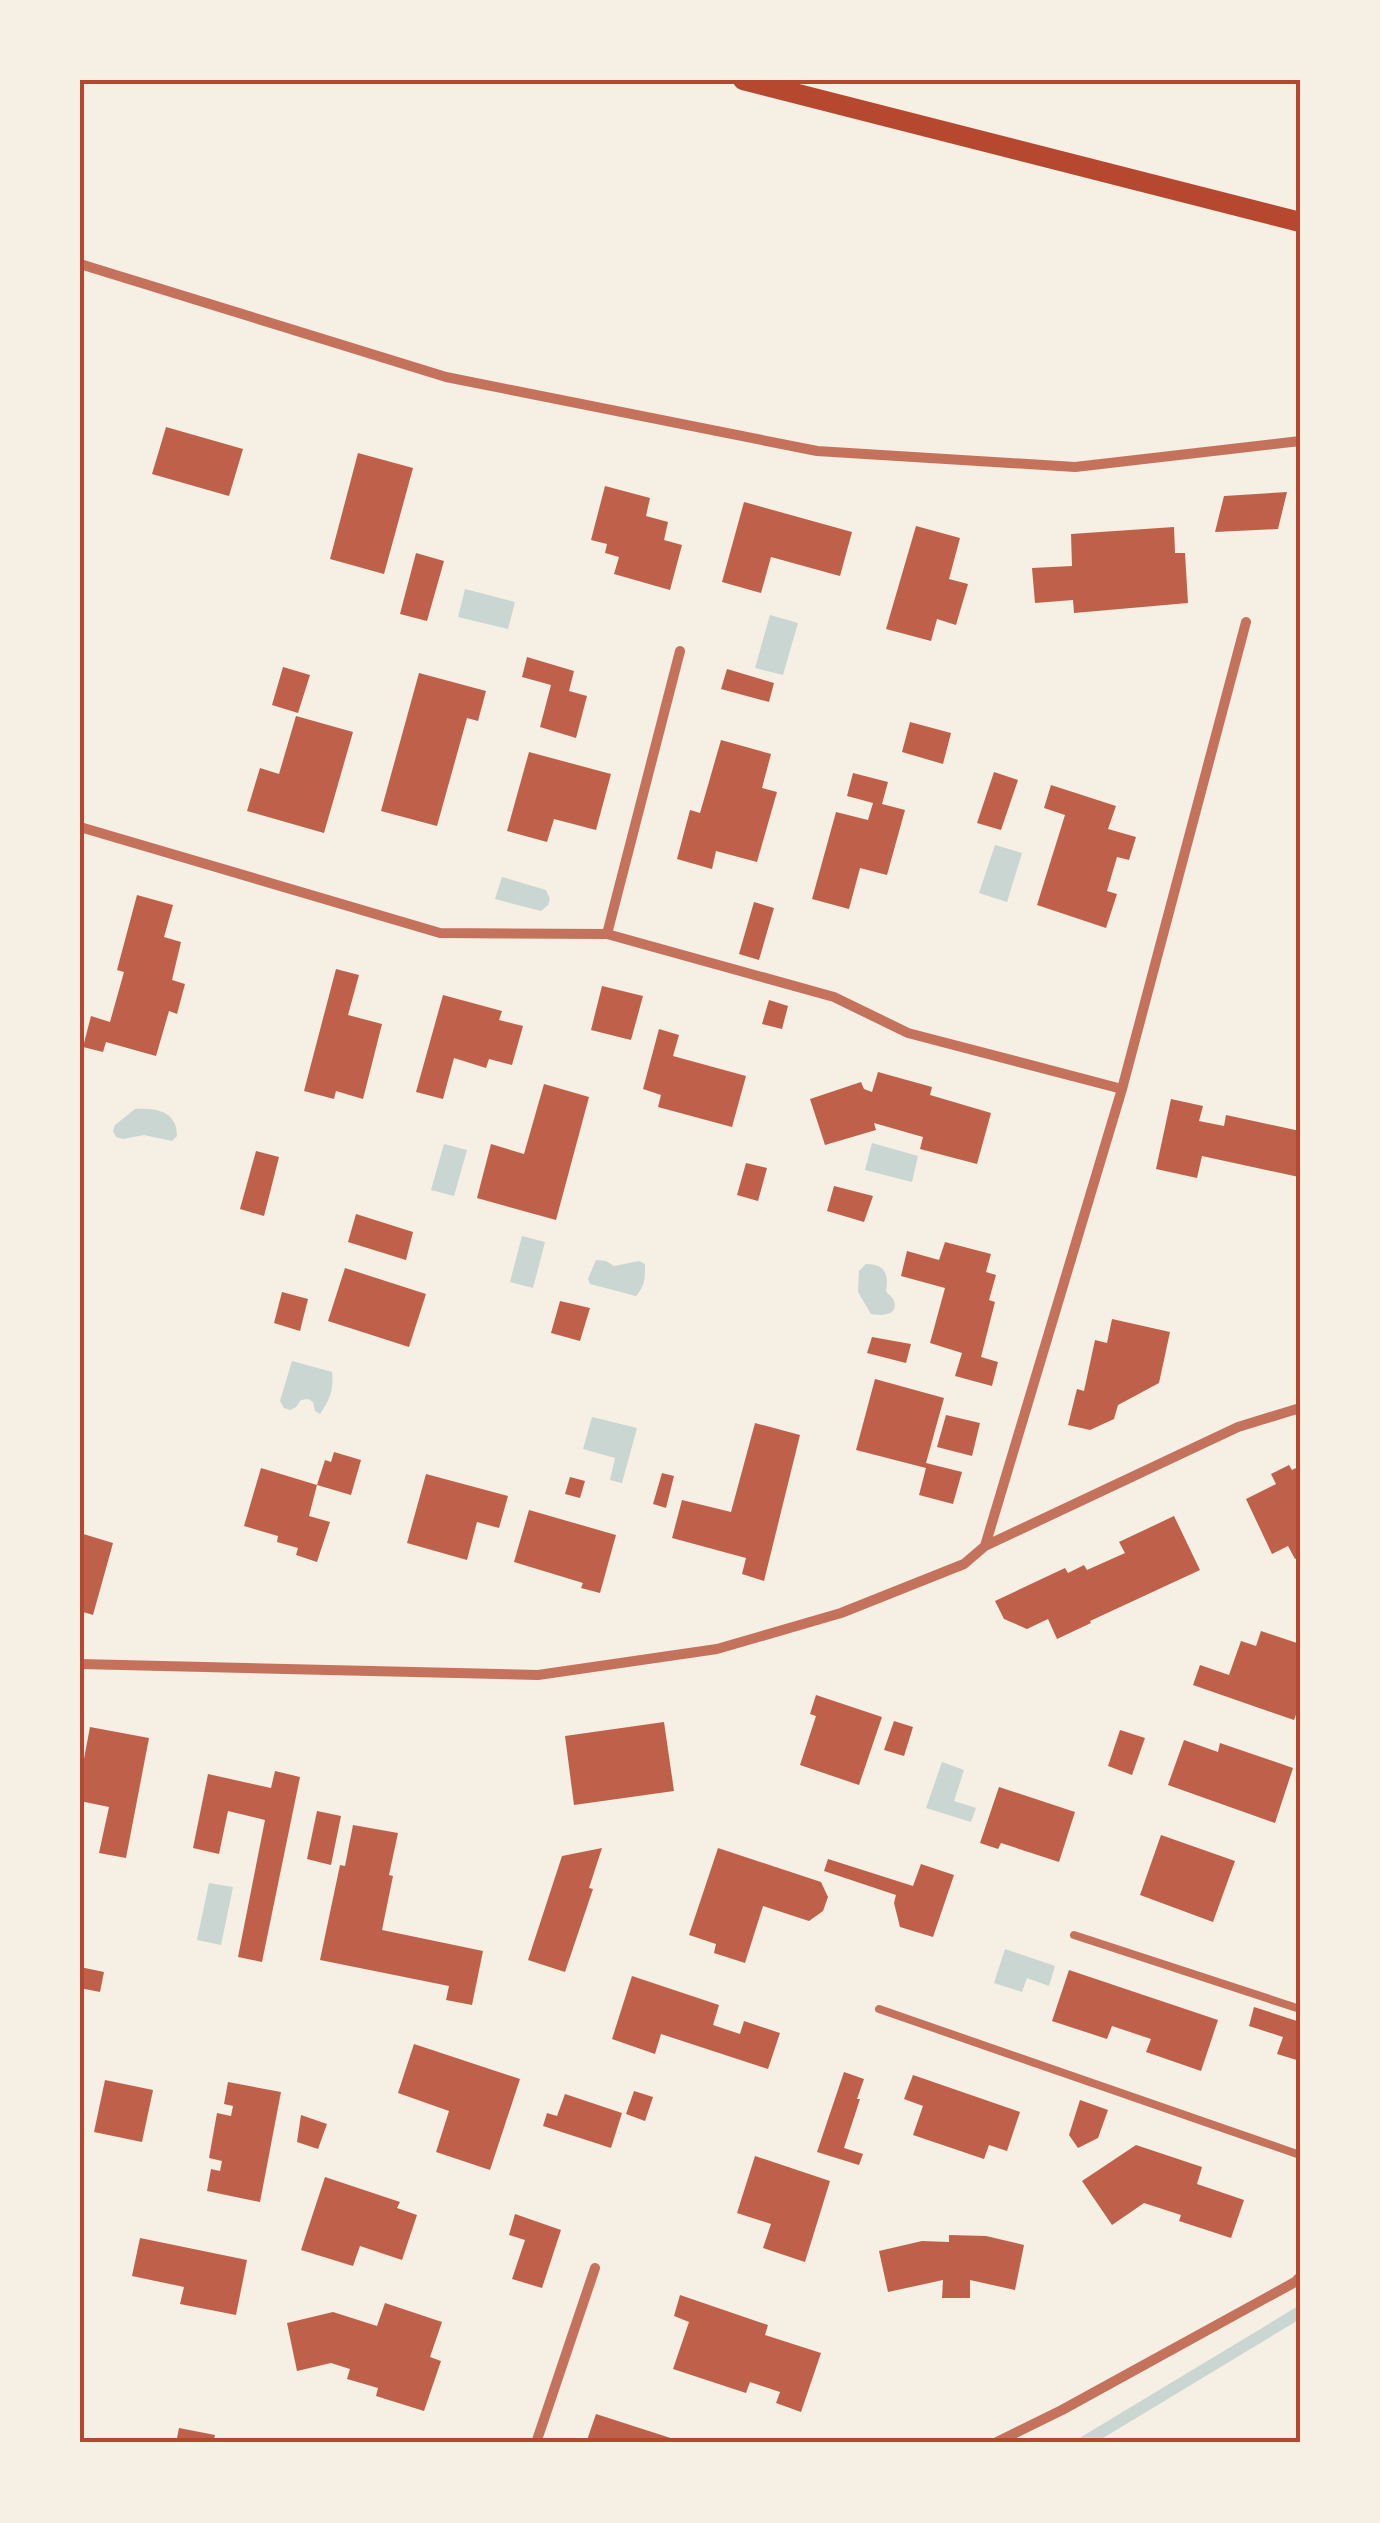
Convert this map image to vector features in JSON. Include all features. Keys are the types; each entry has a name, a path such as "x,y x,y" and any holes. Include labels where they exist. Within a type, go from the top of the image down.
{"main road":[{"path":"743,80 1300,222"}],"street":[{"path":"80,264 446,376 818,451 1075,467 1300,440"},
{"path":"985,1546 1122,1088 1246,622"},
{"path":"606,934 680,651"},
{"path":"80,827 440,933 606,934 834,997 908,1033 1122,1088"},
{"path":"80,1664 538,1676 718,1649 841,1613 964,1564 985,1546 1238,1428 1300,1408"},
{"path":"536,2443 595,2268"},
{"path":"996,2443 1300,2277"}],"lane":[{"path":"1074,1936 1300,2009"},
{"path":"879,2009 1300,2154"}],"shaded area":[{"path":"465,589 515,602 508,629 458,617"},
{"path":"770,615 798,623 783,675 755,668"},
{"path":"995,845 1022,853 1007,902 979,893"},
{"path":"502,877 546,890 548,905 541,911 495,899"},
{"path":"135,1109 150,1109 169,1116 177,1136 172,1141 144,1135 116,1137 115,1125"},
{"path":"872,1143 918,1156 912,1182 865,1170"},
{"path":"444,1144 467,1150 454,1196 431,1190"},
{"path":"522,1236 545,1242 533,1288 510,1282"},
{"path":"596,1260 614,1266 639,1261 645,1264 644,1281 636,1296 590,1284 588,1279"},
{"path":"866,1264 884,1271 886,1291 895,1306 891,1312 871,1314 858,1292 859,1271"},
{"path":"292,1361 332,1372 330,1394 320,1414 308,1399 290,1410 280,1401"},
{"path":"592,1417 637,1428 622,1483 610,1480 615,1458 583,1449"},
{"path":"942,1762 964,1770 954,1801 976,1808 971,1822 926,1808"},
{"path":"209,1883 233,1887 221,1945 197,1940"},
{"path":"1005,1949 1055,1966 1049,1986 1027,1978 1022,1992 994,1983"}],"building":[{"path":"166,427 243,449 229,496 152,474"},
{"path":"358,453 413,468 384,574 330,559"},
{"path":"605,486 650,498 646,516 668,522 664,540 682,545 670,590 614,574 619,557 605,553 607,544 591,540"},
{"path":"1287,492 1278,529 1215,532 1224,496"},
{"path":"744,502 852,532 840,576 771,557 761,593 722,582"},
{"path":"916,526 960,538 949,579 968,584 956,625 937,619 931,641 886,629"},
{"path":"1174,527 1175,553 1185,553 1188,603 1074,613 1073,600 1035,603 1032,568 1072,566 1071,534"},
{"path":"416,553 444,561 427,621 400,614"},
{"path":"527,657 574,671 569,691 587,696 576,738 540,727 551,685 522,677"},
{"path":"283,667 310,675 298,713 272,705"},
{"path":"727,669 774,683 769,702 721,689"},
{"path":"419,673 486,691 478,721 467,718 437,826 381,811"},
{"path":"296,716 353,732 324,833 247,811 260,768 279,774"},
{"path":"910,722 951,733 943,764 902,752"},
{"path":"721,740 771,754 762,788 777,792 757,862 716,851 712,869 677,859 690,810 700,813"},
{"path":"529,752 611,774 596,830 554,819 547,842 507,831"},
{"path":"994,772 1018,780 1001,830 977,823"},
{"path":"853,773 888,782 882,804 905,810 887,875 860,868 849,909 812,899 836,812 868,820 873,803 847,796"},
{"path":"1051,785 1116,806 1108,829 1136,837 1129,860 1117,857 1107,891 1117,894 1106,928 1037,905 1065,815 1044,808"},
{"path":"137,895 173,905 164,937 181,942 172,980 185,984 177,1014 169,1011 156,1056 106,1042 103,1052 83,1047 91,1016 110,1022 124,972 117,970"},
{"path":"754,902 774,908 759,960 739,954"},
{"path":"336,969 359,975 348,1015 382,1024 363,1099 336,1091 334,1099 304,1091"},
{"path":"602,986 643,996 631,1040 591,1030"},
{"path":"443,995 502,1011 499,1020 523,1026 512,1065 489,1059 486,1068 454,1058 443,1099 416,1092"},
{"path":"769,1000 788,1006 782,1029 762,1024"},
{"path":"659,1029 679,1035 673,1056 746,1076 732,1127 658,1107 661,1095 643,1089"},
{"path":"878,1072 932,1087 930,1095 991,1113 977,1164 920,1149 923,1137 874,1123 876,1130 825,1145 810,1099 861,1082 864,1089 872,1092"},
{"path":"544,1084 589,1097 556,1220 477,1198 491,1144 524,1154"},
{"path":"1171,1099 1203,1106 1199,1121 1224,1126 1226,1115 1300,1131 1299,1177 1202,1156 1197,1178 1156,1169"},
{"path":"256,1151 279,1157 264,1216 240,1209"},
{"path":"746,1163 767,1168 758,1201 737,1195"},
{"path":"834,1186 873,1196 864,1222 827,1211"},
{"path":"356,1214 413,1232 406,1260 348,1242"},
{"path":"945,1242 991,1254 986,1272 996,1275 989,1300 995,1302 981,1357 998,1362 992,1386 955,1376 962,1353 930,1343 945,1288 901,1276 907,1251 939,1260"},
{"path":"345,1268 426,1294 409,1347 328,1321"},
{"path":"282,1292 308,1299 300,1331 274,1323"},
{"path":"560,1301 590,1308 580,1341 551,1333"},
{"path":"1112,1319 1170,1332 1159,1383 1118,1405 1114,1419 1090,1430 1068,1425 1077,1389 1084,1391 1095,1340 1107,1343"},
{"path":"872,1337 911,1344 906,1363 867,1353"},
{"path":"875,1379 944,1398 926,1463 962,1472 953,1504 919,1495 926,1468 856,1450"},
{"path":"946,1415 980,1423 972,1456 937,1447"},
{"path":"755,1423 800,1435 764,1581 742,1574 746,1558 672,1538 682,1500 731,1512"},
{"path":"334,1452 361,1460 351,1495 317,1485 325,1460 331,1462"},
{"path":"1289,1465 1292,1470 1300,1466 1300,1557 1295,1559 1288,1546 1272,1554 1246,1499 1276,1484 1271,1474"},
{"path":"261,1468 317,1485 309,1516 330,1522 317,1562 296,1555 298,1548 277,1542 278,1536 244,1526"},
{"path":"662,1473 674,1476 666,1508 653,1504"},
{"path":"426,1474 508,1496 499,1528 477,1522 467,1560 407,1543"},
{"path":"570,1477 585,1481 580,1498 565,1494"},
{"path":"529,1510 616,1535 600,1593 581,1588 583,1583 514,1562"},
{"path":"1174,1516 1200,1570 1057,1639 1048,1619 1027,1629 1004,1619 995,1601 1065,1568 1068,1573 1084,1565 1087,1570 1125,1553 1119,1542"},
{"path":"80,1533 113,1543 93,1615 80,1611"},
{"path":"1261,1631 1300,1644 1300,1704 1294,1720 1193,1685 1200,1665 1229,1675 1241,1641 1256,1646"},
{"path":"816,1695 882,1717 859,1785 800,1765 816,1716 810,1714"},
{"path":"894,1721 913,1727 904,1756 884,1750"},
{"path":"664,1722 674,1791 574,1805 565,1736"},
{"path":"90,1727 149,1738 126,1858 99,1853 109,1807 80,1801"},
{"path":"1120,1730 1145,1738 1132,1775 1108,1766"},
{"path":"1184,1740 1218,1752 1220,1743 1293,1768 1275,1823 1168,1785"},
{"path":"275,1771 300,1777 262,1962 238,1957 265,1820 228,1811 219,1854 193,1848 208,1774 271,1788"},
{"path":"999,1787 1075,1812 1059,1862 1001,1843 998,1849 980,1843"},
{"path":"317,1811 341,1816 331,1865 307,1859"},
{"path":"353,1825 398,1833 382,1930 483,1951 472,2005 446,2000 449,1986 320,1960 340,1865 345,1866"},
{"path":"1161,1835 1235,1861 1213,1922 1140,1895"},
{"path":"602,1848 589,1888 593,1889 565,1972 528,1960 562,1856"},
{"path":"718,1848 821,1882 828,1897 823,1911 809,1921 763,1906 745,1963 714,1953 716,1944 689,1935"},
{"path":"828,1859 913,1886 921,1864 954,1875 933,1937 900,1927 896,1895 824,1871"},
{"path":"80,1967 104,1972 100,1992 80,1988"},
{"path":"1069,1970 1218,2020 1201,2071 1146,2052 1151,2039 1112,2026 1107,2039 1052,2021"},
{"path":"632,1976 719,2005 713,2025 740,2034 744,2021 780,2033 768,2069 661,2034 655,2054 612,2039"},
{"path":"1254,2007 1300,2022 1300,2061 1277,2054 1283,2037 1249,2026"},
{"path":"414,2044 520,2079 490,2170 436,2152 449,2111 398,2093"},
{"path":"844,2072 864,2079 844,2148 863,2154 859,2165 817,2152"},
{"path":"913,2075 1020,2112 1007,2151 989,2145 984,2159 913,2135 923,2106 904,2099"},
{"path":"105,2080 153,2090 142,2142 94,2132"},
{"path":"228,2082 281,2092 260,2202 207,2191 211,2169 220,2171 222,2161 209,2158 217,2113 231,2116 233,2106 224,2104"},
{"path":"634,2091 653,2097 645,2121 626,2114"},
{"path":"565,2094 622,2113 611,2148 543,2126 547,2113 557,2116"},
{"path":"1080,2100 1108,2110 1098,2138 1078,2148 1069,2135"},
{"path":"301,2115 327,2124 318,2149 297,2142"},
{"path":"1136,2145 1202,2167 1197,2184 1244,2200 1231,2238 1179,2221 1181,2215 1144,2203 1112,2225 1082,2181"},
{"path":"755,2156 830,2181 805,2262 763,2248 771,2224 737,2213"},
{"path":"325,2177 400,2202 397,2208 417,2215 402,2260 360,2246 353,2266 301,2250"},
{"path":"515,2214 561,2230 542,2288 512,2279 525,2240 509,2235"},
{"path":"949,2235 986,2236 1024,2245 1015,2290 970,2280 970,2298 942,2298 943,2280 888,2292 879,2251 922,2241 949,2242"},
{"path":"140,2238 247,2260 236,2315 180,2304 184,2287 132,2276"},
{"path":"680,2295 768,2325 765,2335 821,2353 801,2412 776,2403 780,2392 750,2382 746,2393 673,2369 689,2322 674,2316"},
{"path":"385,2303 442,2322 430,2357 441,2361 424,2411 376,2396 378,2388 347,2379 350,2369 331,2363 297,2371 287,2323 333,2312 377,2326"},
{"path":"596,2414 683,2442 683,2443 586,2443"},
{"path":"179,2428 215,2435 213,2443 176,2443"}],"waterway":[{"path":"1083,2443 1300,2312"}]}
